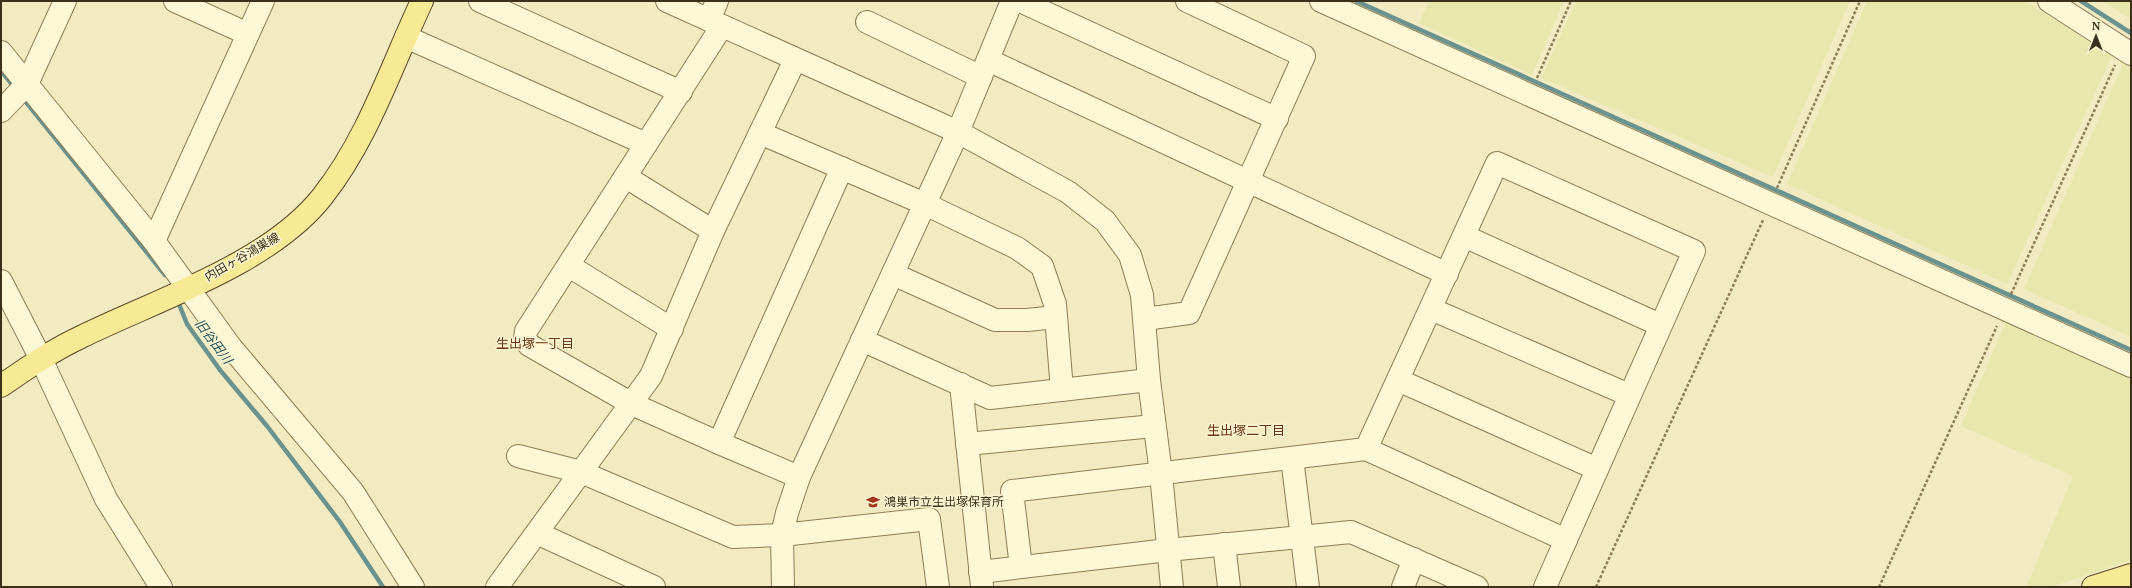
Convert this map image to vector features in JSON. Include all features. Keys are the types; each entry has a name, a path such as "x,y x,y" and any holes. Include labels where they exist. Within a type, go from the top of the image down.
{"main road":[{"name":"内田ヶ谷鴻巣線","path":"1,386 41,359 80,337 188,288 252,254 282,235 321,198 342,169 363,134 422,1"},
{"path":"2093,587 2131,575"}],"street":[{"path":"1,111 27,84 65,1"},
{"path":"175,1 248,34"},
{"path":"154,241 263,1"},
{"path":"480,1 681,92"},
{"path":"666,1 716,16 795,60 958,132 1068,192 1105,221 1130,255 1142,295 1149,380 1161,474 1172,587"},
{"path":"783,587 782,535 787,513 799,477 958,132 1012,1"},
{"path":"1020,1 1277,119"},
{"path":"1145,319 1189,313 1249,182 1304,56 1187,1"},
{"path":"1321,1 2131,366"},
{"path":"2049,1 2127,51"},
{"path":"716,16 681,92 526,331 525,338 529,345 632,404 718,443 799,477"},
{"path":"867,22 984,69 1249,182 1447,274"},
{"path":"406,37 646,144"},
{"path":"1,52 154,241 230,346 353,492 413,587"},
{"path":"498,587 651,376 713,231 795,60"},
{"path":"760,133 925,204 1017,248 1042,266 1055,304 1062,390"},
{"path":"1366,449 1497,163 1694,251 1545,587"},
{"path":"718,443 842,168"},
{"path":"626,177 713,231"},
{"path":"1464,236 1660,325"},
{"path":"569,266 672,329"},
{"path":"893,274 995,320 1027,320 1056,317"},
{"path":"1,281 41,359 106,499 162,587"},
{"path":"1431,309 1629,395"},
{"path":"862,340 990,398 1149,380"},
{"path":"1398,380 1597,469"},
{"path":"961,384 981,579 1021,567 1224,544 1351,532 1477,587"},
{"path":"967,444 1154,426"},
{"path":"1021,567 1012,490 1161,474 1366,449 1566,540"},
{"path":"518,456 581,472 733,537 782,535 929,519 938,587"},
{"path":"1292,458 1308,587"},
{"path":"537,533 654,587"},
{"path":"1224,544 1229,587"},
{"path":"1403,587 1414,559"}],"path":[{"path":"1528,94 1539,75 1571,1"},
{"path":"1596,587 1771,203 1860,1"},
{"path":"1879,587 2004,308 2127,51"}],"green space":[{"path":"1429,1 1564,1 1532,75 1419,23"},
{"path":"1576,1 1850,1 1773,177 1541,78"},
{"path":"1867,1 2025,1 2112,56 2007,284 1787,184"},
{"path":"2102,1 2131,1 2131,19"},
{"path":"2124,61 2131,66 2131,337 2024,289"},
{"path":"2007,319 2131,375 2131,560 2051,587 2026,587 2073,476 1961,426"}],"waterway":[{"path":"1356,1 2131,350"},
{"path":"2081,1 2131,33"},
{"name":"旧谷田川","path":"1,71 15,88"},
{"name":"旧谷田川","path":"22,97 165,275"},
{"name":"旧谷田川","path":"177,299 187,324 220,370 267,426 340,522 383,587"}],"place":[{"name":"鴻巣市立生出塚保育所","path":"873,502"}],"district":[{"name":"生出塚一丁目","path":"535,343"},
{"name":"生出塚二丁目","path":"1246,430"}]}
